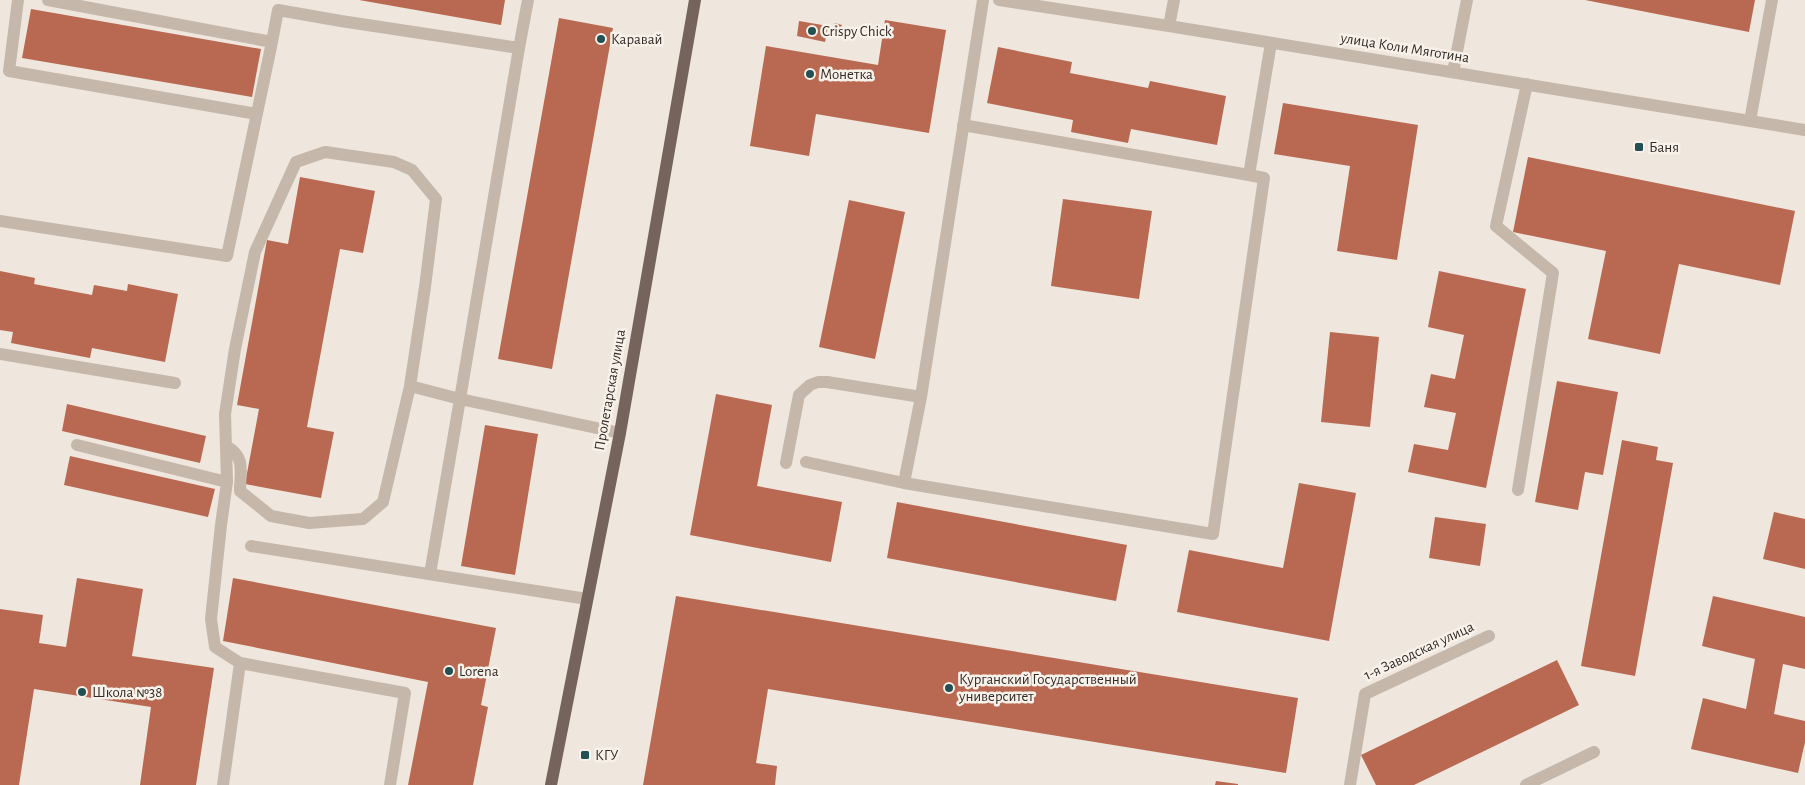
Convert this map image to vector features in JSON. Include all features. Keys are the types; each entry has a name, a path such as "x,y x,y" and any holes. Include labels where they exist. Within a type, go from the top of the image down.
{"main road":[{"name":"Пролетарская улица","path":"551,785 620,433 695,0"}],"street":[{"path":"18,0 9,71 257,114"},
{"path":"48,0 272,42"},
{"path":"430,574 528,0"},
{"path":"904,483 921,398 983,0"},
{"name":"улица Коли Мяготина","path":"999,0 1271,42 1805,130"},
{"path":"1169,26 1174,0"},
{"path":"1452,72 1466,0"},
{"path":"1750,121 1772,0"},
{"path":"0,221 227,256 278,10 519,48"},
{"path":"1249,175 1271,42"},
{"path":"1518,490 1553,273 1496,226 1527,84"},
{"path":"806,462 904,483 1212,534 1264,178 963,125"},
{"path":"226,446 236,452 241,462 240,491 271,516 309,523 363,519 383,502 410,386 436,199 412,170 394,162 325,152 296,162 256,252 235,348 226,414 226,446 227,482 220,525 211,620 215,647 240,663 405,693 390,785"},
{"path":"0,354 175,384"},
{"path":"786,463 799,395 810,385 818,382 827,382 921,398"},
{"path":"410,386 460,399 620,433"},
{"path":"77,445 227,482"},
{"path":"251,546 587,599"},
{"name":"1-я Заводская улица","path":"1350,785 1366,694 1489,636"},
{"path":"223,785 240,663"},
{"path":"1526,785 1594,752"}],"building":[{"path":"359,0 505,0 501,25"},
{"path":"1585,0 1755,0 1749,32"},
{"path":"31,9 261,49 252,97 22,58"},
{"path":"559,18 613,28 552,369 498,359"},
{"path":"885,20 946,30 929,133 816,114 809,156 750,146 766,46 878,65"},
{"path":"799,21 828,26 825,42 797,36"},
{"path":"835,23 842,25 840,32 834,30"},
{"path":"998,47 1072,62 1070,73 1148,88 1150,81 1226,96 1217,145 1131,129 1128,143 1071,132 1073,120 987,103"},
{"path":"1283,103 1418,125 1397,260 1337,251 1350,166 1274,154"},
{"path":"1528,157 1795,211 1780,285 1679,264 1660,354 1588,339 1606,251 1513,232"},
{"path":"300,177 375,191 363,253 340,249 307,427 334,432 321,498 245,484 259,409 237,405 267,240 288,244"},
{"path":"1063,199 1152,211 1139,299 1051,286"},
{"path":"849,200 905,212 875,359 819,347"},
{"path":"0,271 35,278 34,284 92,295 94,285 127,291 128,284 178,294 165,362 92,348 90,358 11,343 13,332 0,330"},
{"path":"1439,271 1526,289 1486,488 1408,472 1414,444 1448,450 1456,413 1424,407 1431,374 1455,379 1464,335 1428,327"},
{"path":"1330,332 1379,337 1370,427 1321,422"},
{"path":"1557,381 1618,392 1603,475 1585,472 1578,510 1535,502"},
{"path":"716,394 772,405 757,486 842,502 831,562 690,535"},
{"path":"67,404 206,436 200,463 62,431"},
{"path":"485,425 538,434 515,575 461,566"},
{"path":"1622,440 1658,447 1656,460 1673,463 1635,676 1581,666"},
{"path":"70,456 215,489 208,517 64,485"},
{"path":"1299,483 1356,493 1329,641 1177,612 1189,550 1283,568"},
{"path":"897,502 1127,545 1116,601 887,558"},
{"path":"1774,512 1805,519 1805,569 1763,559"},
{"path":"1435,517 1486,524 1480,566 1429,558"},
{"path":"77,578 143,589 132,656 214,668 196,785 140,785 151,707 34,689 19,785 0,785 0,609 43,615 39,643 66,647"},
{"path":"233,578 496,628 481,705 488,707 473,785 408,785 428,682 223,641"},
{"name":"Курганский Государственный университет","path":"676,596 1298,698 1286,773 768,689 756,763 777,766 775,785 643,785"},
{"path":"1713,596 1805,617 1805,669 1783,664 1774,714 1805,721 1805,742 1798,773 1691,749 1703,698 1746,709 1755,659 1702,646"},
{"path":"1557,660 1579,705 1414,785 1376,785 1361,755"},
{"path":"1216,781 1238,784 1238,785 1215,785"}],"place":[{"name":"Crispy Chick","path":"812,31"},
{"name":"Каравай","path":"601,39"},
{"name":"Монетка","path":"810,74"},
{"name":"Баня","path":"1639,147"},
{"name":"Lorena","path":"449,671"},
{"name":"Курганский Государственный университет","path":"949,688"},
{"name":"Школа №38","path":"82,692"},
{"name":"КГУ","path":"585,755"}]}
